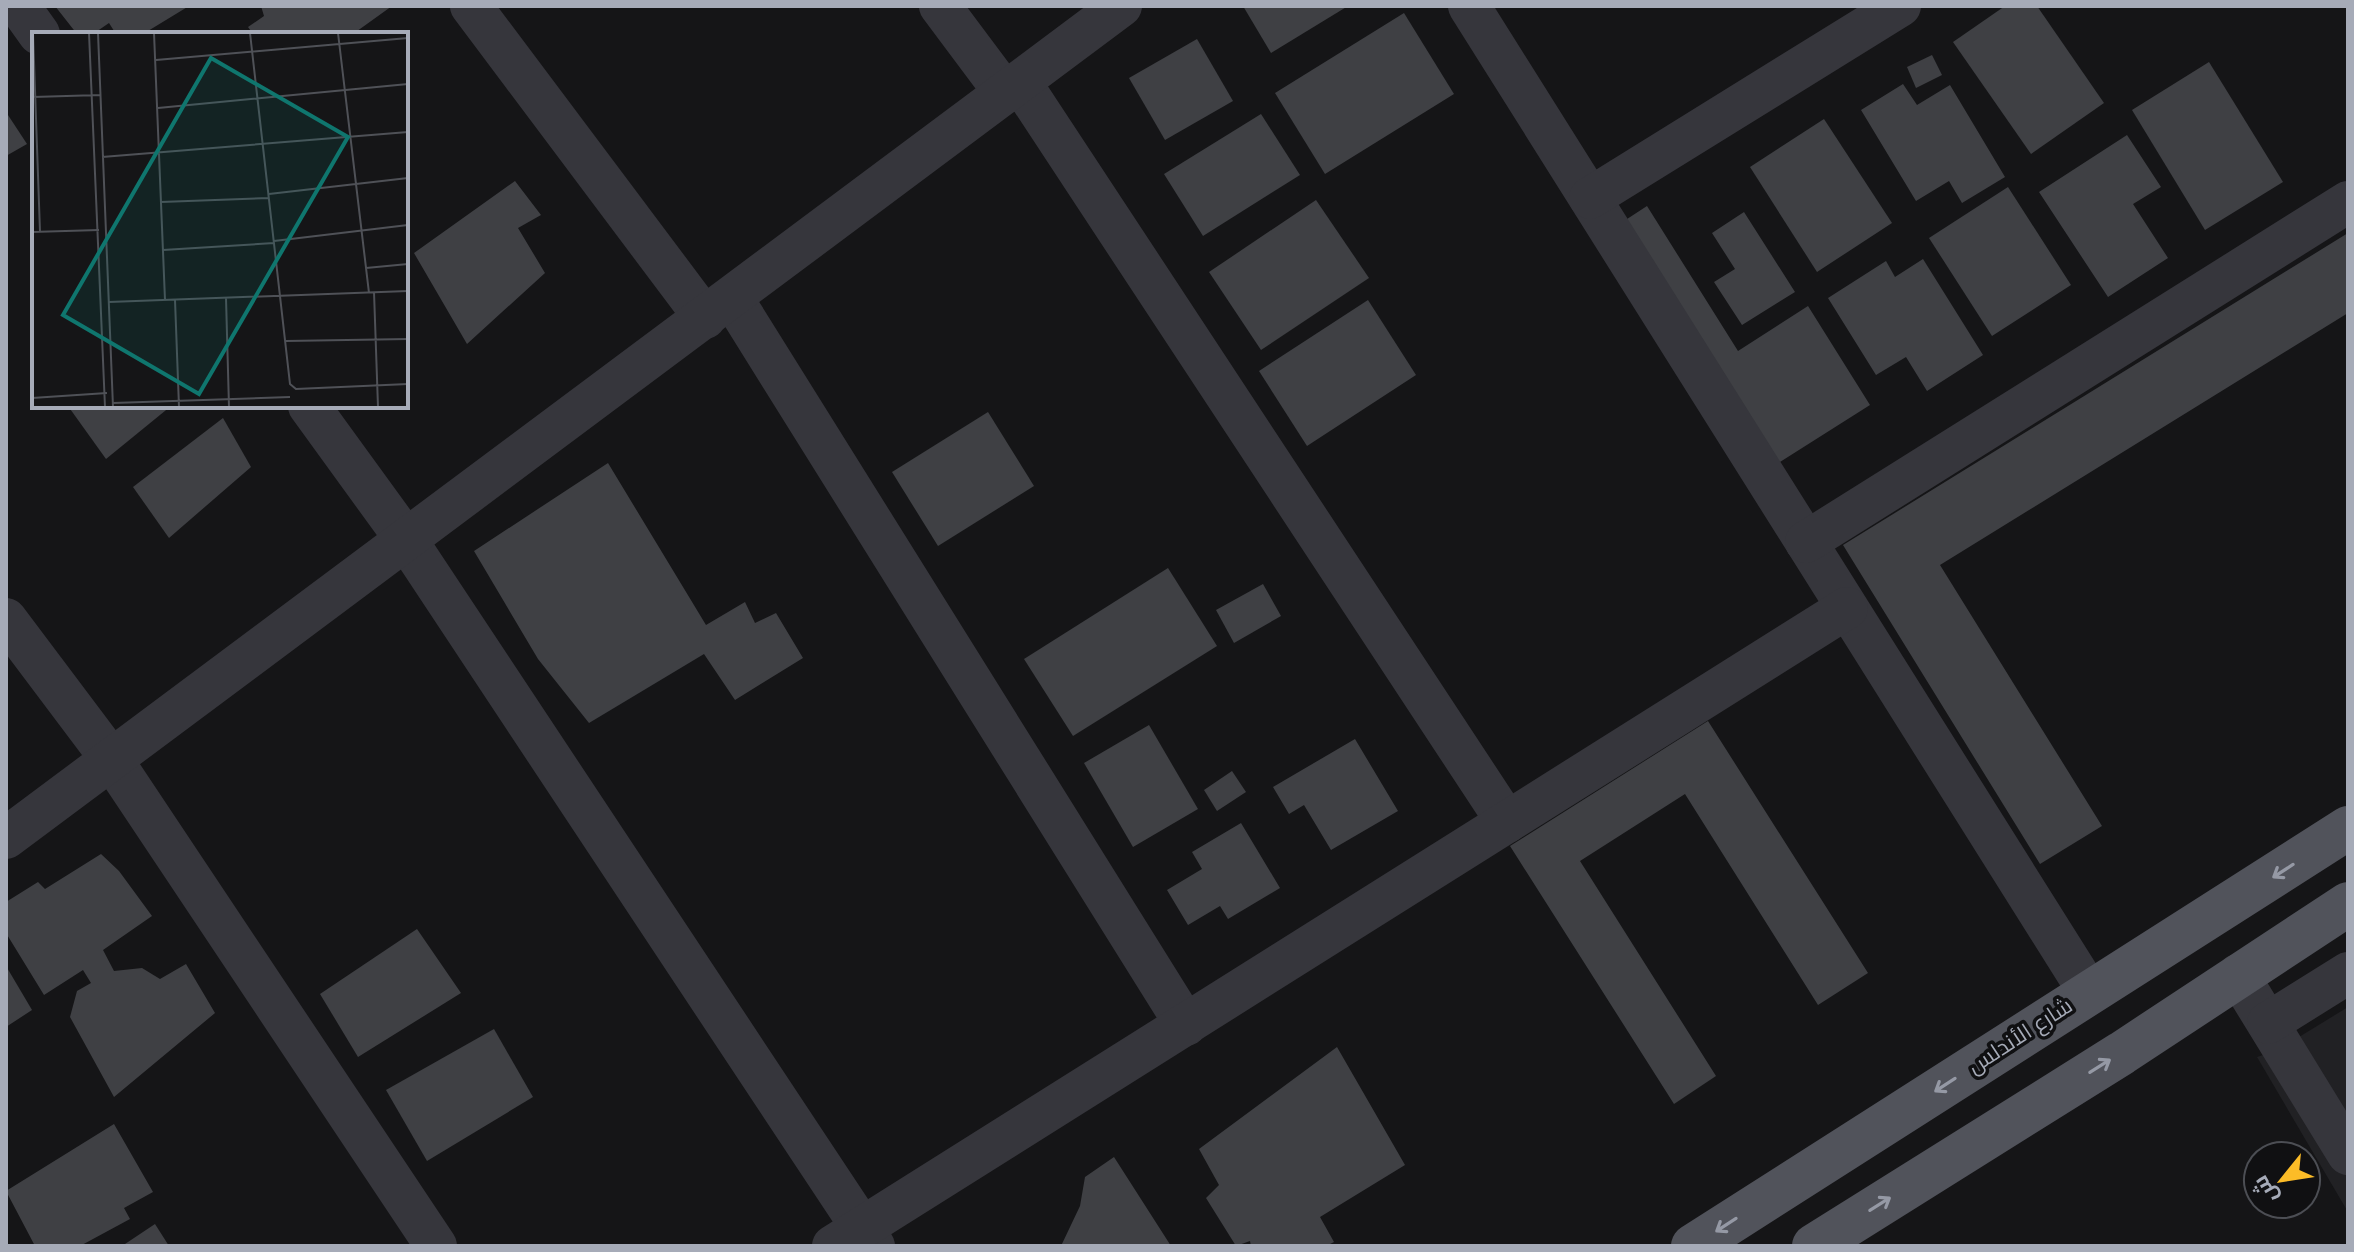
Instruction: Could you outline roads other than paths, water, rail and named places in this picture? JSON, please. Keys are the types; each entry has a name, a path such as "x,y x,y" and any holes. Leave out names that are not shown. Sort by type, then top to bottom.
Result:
{"main road":[{"name":"شارع الأندلس","path":"1693,1246 2348,828"},
{"path":"1814,1246 2122,1053 2348,904"}],"street":[{"path":"19,6 38,32"},
{"path":"471,6 718,308 1186,1025"},
{"path":"940,6 1013,87 1507,822"},
{"path":"6,838 1121,6"},
{"path":"1469,6 2089,992"},
{"path":"1590,198 1900,6"},
{"path":"1806,542 2348,202"},
{"path":"310,408 407,541 857,1240 1186,1025 1847,608"},
{"path":"6,619 112,760 436,1246"},
{"path":"2268,1023 2348,973"},
{"path":"2238,975 2348,1154"}]}
